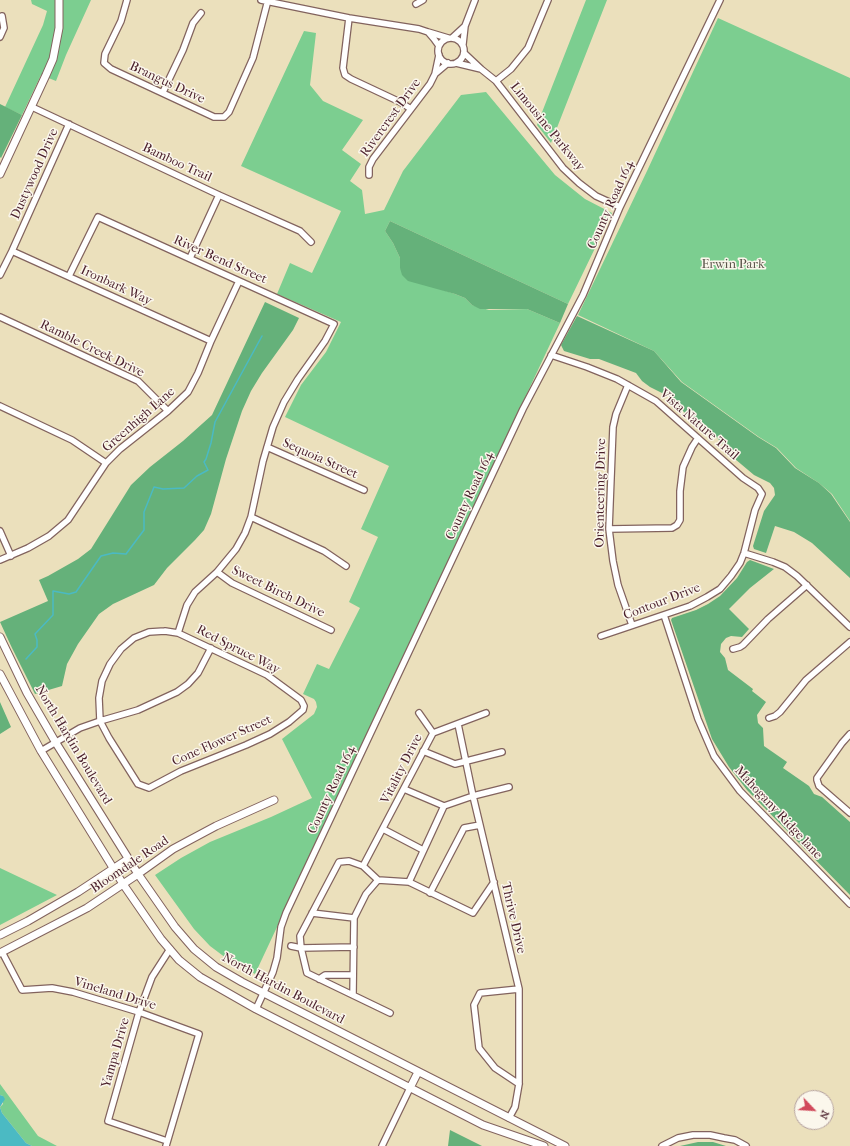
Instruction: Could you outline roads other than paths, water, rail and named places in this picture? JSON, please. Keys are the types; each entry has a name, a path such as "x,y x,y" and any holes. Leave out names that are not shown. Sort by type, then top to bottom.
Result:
{"street":[{"path":"0,174 46,75 56,46 59,21 58,0"},
{"name":"Brangus Drive","path":"127,0 121,20 105,54 104,63 111,69 214,117 224,117 228,112 253,58 268,1"},
{"path":"261,0 349,18 419,29 460,41 463,44"},
{"path":"416,4 422,0"},
{"path":"428,32 439,46 439,55 444,62 456,63 460,60 464,53 463,44 465,26 475,0"},
{"path":"496,82 511,69 528,48 548,0"},
{"name":"County Road 164","path":"256,1009 274,972 281,927 286,913 523,409 583,295 620,207 720,0"},
{"path":"163,92 183,50 193,23 201,13"},
{"path":"0,36 4,28 2,16"},
{"path":"349,18 343,68 345,75 411,109"},
{"path":"439,46 441,42 450,38 465,26"},
{"name":"Limousine Parkway","path":"464,53 496,82 563,168 596,196 620,207"},
{"name":"Rivercrest Drive","path":"369,175 369,167 373,159 430,84 435,74 439,55"},
{"name":"Rivercrest Drive","path":"435,74 448,63"},
{"name":"Limousine Parkway","path":"456,63 481,69"},
{"name":"Bamboo Trail","path":"32,107 219,195 300,231 311,242"},
{"name":"Dustywood Drive","path":"0,275 69,124"},
{"path":"190,258 219,195"},
{"name":"River Bend Street","path":"69,276 98,217 334,324 325,341 298,379 284,402 273,427 267,447"},
{"name":"Ironbark Way","path":"12,251 211,341"},
{"name":"Greenhigh Lane","path":"0,560 28,548 49,536 68,520 106,463 120,449 188,392 239,281"},
{"name":"Ramble Creek Drive","path":"0,316 138,381 168,410"},
{"name":"Vista Nature Trail","path":"551,355 603,373 656,401 743,478 758,488 762,494"},
{"name":"Orienteering Drive","path":"628,385 616,414 614,427 610,529 612,561 618,585 632,625"},
{"path":"0,406 72,440 106,463"},
{"path":"610,529 672,528 677,525 680,520 680,491 683,467 698,438"},
{"path":"178,633 187,605 195,592 217,572 236,549 245,533 251,517 267,447"},
{"name":"Sequoia Street","path":"267,447 364,490"},
{"name":"Contour Drive","path":"601,636 690,606 720,589 740,563 755,510 762,494"},
{"path":"251,517 324,551 346,566"},
{"path":"0,531 11,556"},
{"path":"744,553 785,567 797,576 850,627"},
{"name":"Sweet Birch Drive","path":"217,572 232,583 331,630"},
{"path":"733,649 740,648 768,619 807,586"},
{"name":"Mahogany Ridge lane","path":"664,615 698,719 718,761 745,797 850,904"},
{"name":"Red Spruce Way","path":"100,720 99,698 102,681 110,664 121,649 134,638 149,632 165,631 178,633 211,648 267,675 301,700 304,706"},
{"name":"North Hardin Boulevard","path":"0,637 27,693 56,743 128,859 175,927 194,949 216,967 264,994 565,1146"},
{"path":"769,718 780,712 806,680 850,642"},
{"path":"41,751 80,728 100,720 138,710 177,692 188,684 198,673 211,648"},
{"path":"0,674 41,751 123,884 161,940 179,960 200,977 256,1009 410,1088 483,1125 544,1146"},
{"name":"Cone Flower Street","path":"100,720 108,738 138,784 149,788 181,771 246,746 270,734 296,716 303,710 304,706"},
{"path":"419,713 433,733"},
{"name":"Vitality Drive","path":"363,866 433,733 486,713"},
{"name":"Thrive Drive","path":"458,724 473,796 518,989 519,1084 515,1107 509,1118"},
{"path":"850,734 818,778 817,782 819,786 850,813"},
{"path":"424,751 455,764 502,752"},
{"path":"404,789 444,806 473,796 509,787"},
{"name":"Bloomdale Road","path":"1,952 87,908 173,849 216,826 274,800"},
{"path":"409,882 444,806"},
{"path":"430,893 464,828 480,825"},
{"path":"383,829 423,850"},
{"name":"Bloomdale Road","path":"0,935 28,921 78,892 128,859"},
{"path":"390,1013 307,973 301,948 300,936 339,862 349,860 363,866 378,880 409,882 473,913 494,882"},
{"path":"353,995 354,918 366,894 378,880"},
{"path":"312,913 354,918"},
{"path":"291,946 301,948 354,947"},
{"name":"Yampa Drive","path":"167,1144 108,1121 139,1012 152,977 170,949"},
{"name":"Vineland Drive","path":"1,952 22,990 52,988 73,992 139,1012 199,1034 167,1144"},
{"path":"319,979 325,975 353,975"},
{"path":"518,989 480,993 474,1005 479,1048 495,1068 519,1084"},
{"path":"382,1146 418,1072"},
{"path":"662,1146 678,1138 693,1135 710,1135 735,1140 746,1146"}],"water":[{"path":"0,1095 5,1099 0,1107"},
{"path":"0,1107 2,1113 26,1143 32,1146 0,1146"}],"waterway":[{"path":"26,659 37,647 35,634 53,615 53,591 69,594 76,592 101,556 113,553 126,554 144,530 144,512 154,487 163,489 184,488 197,476 208,470 204,462 211,443 215,422 262,336"}],"park label":[{"name":"Erwin Park","path":"733,265"}]}
